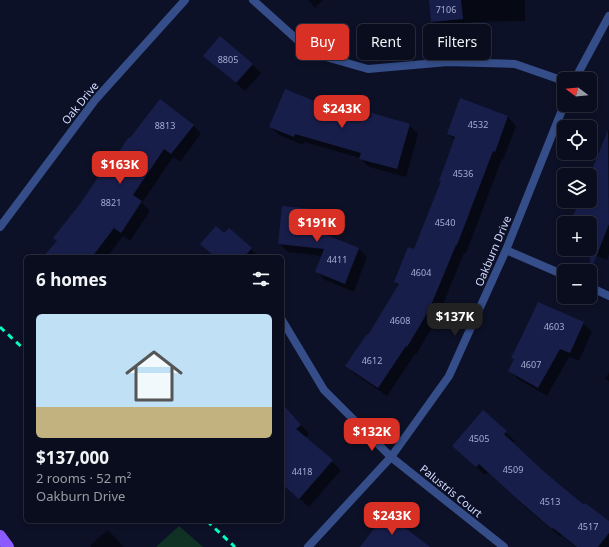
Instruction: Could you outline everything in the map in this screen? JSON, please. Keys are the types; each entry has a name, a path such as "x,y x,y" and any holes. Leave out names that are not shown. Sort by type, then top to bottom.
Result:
{"main road":[{"path":"0,536 8,547"}],"street":[{"name":"Oak Drive","path":"0,227 95,100 185,0"},
{"path":"253,0 312,53 368,69 448,62 515,64 557,79"},
{"path":"579,72 609,16"},
{"name":"Oakburn Drive","path":"308,547 391,457 448,376 506,250 561,112"},
{"path":"506,250 557,272"},
{"path":"597,290 609,296"},
{"name":"Palustris Court","path":"284,323 324,390 391,457 504,547"}],"green space":[{"path":"179,526 203,547 156,547"}],"building":[{"path":"429,0 461,0 463,19 431,22"},
{"path":"220,36 253,64 236,83 203,56"},
{"path":"285,89 324,105 371,118 372,113 410,124 397,169 359,159 361,153 295,134 294,137 269,127"},
{"path":"460,98 508,116 495,152 493,151 457,245 429,310 407,347 406,346 378,388 345,366 367,334 368,335 399,284 394,282 408,247 414,249 441,181 439,181 455,137 447,134"},
{"path":"160,99 194,125 171,154 164,149 133,195 142,201 121,233 114,228 94,255 45,255 57,241 53,238 80,204 101,173 103,175 129,137 130,138"},
{"path":"608,130 609,224 597,255 597,216 573,216 576,208 597,208 597,168 593,168"},
{"path":"282,206 314,209 312,229 359,248 345,284 315,272 324,249 278,244"},
{"path":"216,226 224,233 229,228 252,248 246,255 213,255 200,244"},
{"path":"590,256 596,256 593,264 590,264"},
{"path":"538,302 584,322 570,353 560,349 538,388 508,371 514,359 511,358"},
{"path":"284,405 301,425 296,429 333,460 299,499 284,486"},
{"path":"483,410 507,431 504,434 542,470 584,505 585,503 609,521 609,533 598,547 577,547 553,528 552,529 479,464 476,467 452,446"},
{"path":"386,513 430,547 360,547"}],"railway":[{"path":"0,327 24,349"},
{"path":"209,523 235,547"}]}
